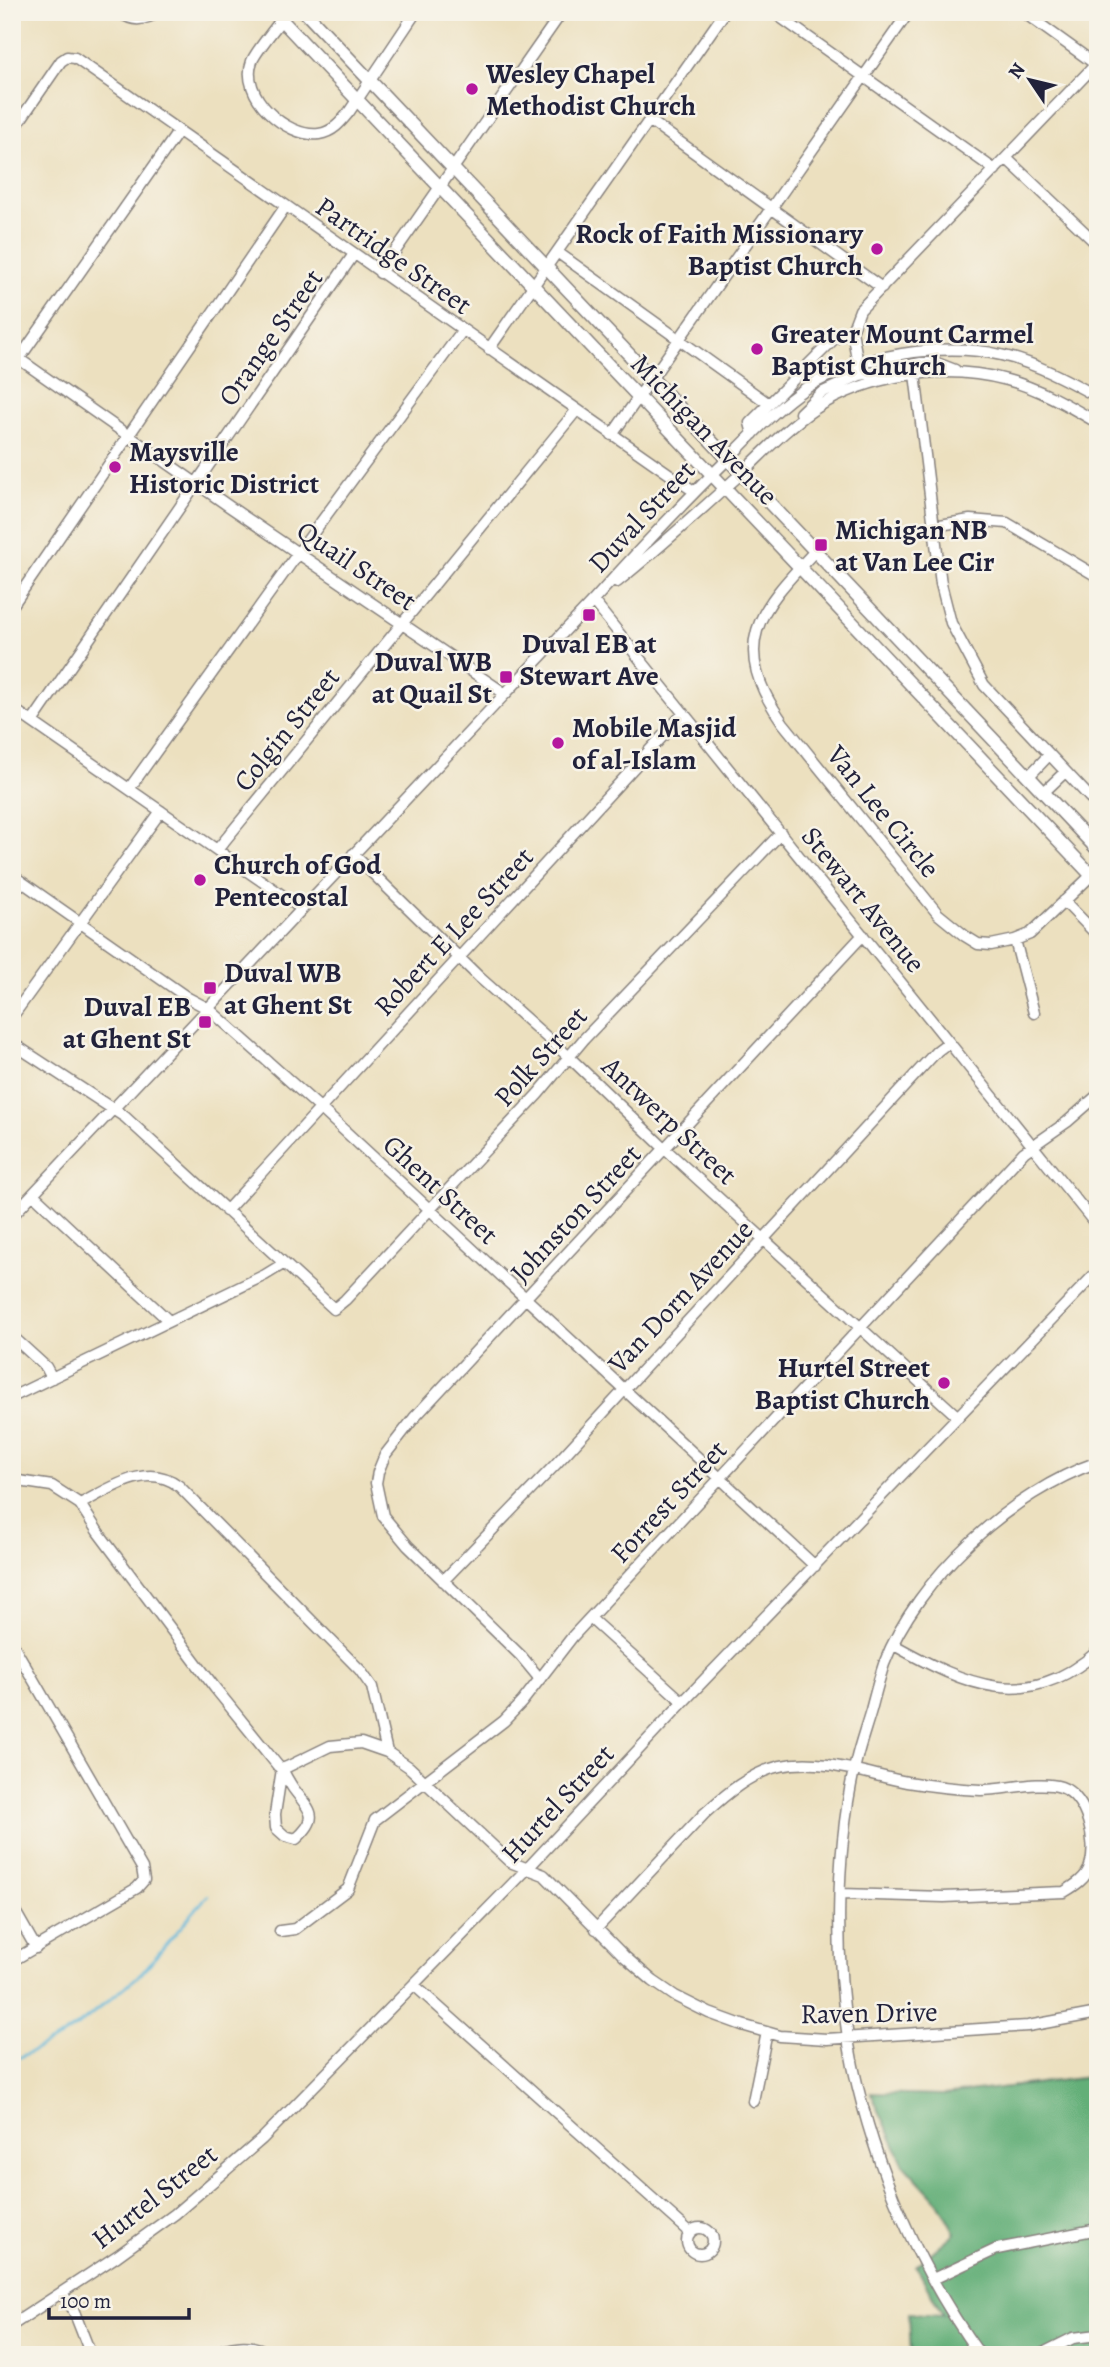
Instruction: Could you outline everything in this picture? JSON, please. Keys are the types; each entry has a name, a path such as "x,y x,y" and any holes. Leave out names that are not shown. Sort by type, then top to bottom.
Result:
{"main road":[{"name":"Michigan Avenue","path":"305,12 1098,850"},
{"name":"Michigan Avenue","path":"281,15 357,99 1096,875"},
{"path":"598,352 615,340"}],"street":[{"path":"119,12 132,20 144,20 160,12"},
{"path":"281,15 253,60 250,76 265,110 287,127 306,134 321,134 336,127 416,12"},
{"path":"380,273 562,12"},
{"path":"489,349 725,12"},
{"path":"773,12 995,170"},
{"path":"612,435 909,12"},
{"path":"858,370 852,331 860,310 1097,64 1023,12"},
{"name":"Partridge Street","path":"12,132 61,61 67,57 75,58 695,492"},
{"path":"649,120 882,288"},
{"path":"12,369 16,356 178,132"},
{"path":"1006,158 1098,245"},
{"path":"12,606 285,206"},
{"path":"557,252 769,404"},
{"name":"Orange Street","path":"32,722 354,254"},
{"path":"129,789 462,331"},
{"path":"753,433 750,423 834,339 852,331"},
{"name":"Duval Street","path":"13,1213 209,1009 695,492 777,410 807,388 906,354 941,351 1000,355 1065,379 1098,397"},
{"name":"Quail Street","path":"16,356 504,693"},
{"path":"791,426 799,414 821,393 858,370 937,363 960,372"},
{"name":"Duval Street","path":"593,601 650,555 791,426 834,398 866,385 897,376 960,372 1006,379 1033,389 1098,423"},
{"path":"915,374 941,584 951,623 984,685 1098,806"},
{"name":"Colgin Street","path":"217,850 576,411"},
{"path":"934,526 970,520 1007,523 1095,575"},
{"name":"Van Lee Circle","path":"816,550 763,612 755,638 754,665 772,708 938,914 978,944 991,946 1030,934 1096,875"},
{"name":"Stewart Avenue","path":"593,601 1098,1227"},
{"path":"12,708 302,909"},
{"name":"Robert E Lee Street","path":"226,1211 684,713"},
{"path":"1028,776 1049,755"},
{"path":"1044,793 1065,772"},
{"path":"12,1017 161,811"},
{"name":"Polk Street","path":"283,1264 333,1308 345,1300 781,833"},
{"name":"Antwerp Street","path":"353,854 665,1149 958,1417"},
{"name":"Ghent Street","path":"12,875 188,998 209,1009 320,1108 815,1566"},
{"path":"1064,901 1098,936"},
{"name":"Johnston Street","path":"540,1679 408,1546 383,1516 376,1483 385,1455 394,1441 462,1367 863,935"},
{"path":"1015,940 1034,1013"},
{"path":"12,1042 112,1110 125,1116 283,1264 12,1397"},
{"name":"Van Dorn Avenue","path":"443,1581 555,1465 937,1051 949,1042"},
{"name":"Forrest Street","path":"280,1931 295,1929 348,1889 376,1820 504,1721 573,1636 1024,1152 1096,1101"},
{"path":"33,1194 169,1321"},
{"name":"Hurtel Street","path":"12,2325 174,2214 262,2139 527,1869 683,1702 1098,1271"},
{"path":"12,1336 46,1367 52,1378"},
{"path":"980,2355 933,2279 898,2208 875,2147 853,2065 849,2038 840,1955 842,1861 854,1771 885,1664 923,1594 943,1569 1020,1503 1058,1479 1098,1462"},
{"path":"80,1504 136,1477 154,1475 170,1479 360,1670 372,1687 387,1752 360,1744 330,1745 282,1769"},
{"path":"12,1480 52,1486 80,1504 215,1688 282,1769 293,1788 308,1804 309,1824 296,1839 285,1836 276,1828 275,1814 282,1769"},
{"path":"590,1618 683,1702"},
{"path":"12,1643 142,1868 144,1880 136,1888 12,1961"},
{"path":"894,1645 935,1668 966,1681 993,1687 1018,1688 1058,1678 1083,1665 1098,1651"},
{"name":"Raven Drive","path":"387,1752 409,1767 510,1862 544,1875 596,1929 653,1981 675,1996 709,2013 780,2036 827,2039 1028,2026 1098,2014"},
{"path":"596,1929 704,1814 740,1784 759,1774 794,1763 827,1765 909,1782 970,1789 1051,1786 1063,1788 1082,1803 1088,1817 1092,1849 1090,1867 1079,1882 1064,1892 944,1897 841,1894"},
{"path":"12,1906 36,1948"},
{"path":"414,1985 690,2232"},
{"path":"753,2101 767,2032"},
{"path":"933,2279 997,2249 1098,2229"},
{"path":"62,2293 73,2309 91,2355"},
{"path":"1039,2355 1073,2338 1098,2335"},
{"path":"210,2355 239,2346 253,2347 269,2355"}],"green space":[{"path":"1098,2076 1098,2355 911,2355 909,2313 943,2315 916,2266 955,2233 938,2202 904,2165 871,2093 943,2095"}],"waterway":[{"path":"12,2061 77,2026 141,1974 208,1895"}],"place":[{"name":"Wesley Chapel Methodist Church","path":"472,89"},
{"name":"Rock of Faith Missionary Baptist Church","path":"877,249"},
{"name":"Greater Mount Carmel Baptist Church","path":"757,349"},
{"name":"Maysville Historic District","path":"115,467"},
{"name":"Michigan NB at Van Lee Cir","path":"821,545"},
{"name":"Duval EB at Stewart Ave","path":"589,615"},
{"name":"Duval WB at Quail St","path":"506,677"},
{"name":"Mobile Masjid of al-Islam","path":"558,743"},
{"name":"Church of God Pentecostal","path":"200,880"},
{"name":"Duval WB at Ghent St","path":"210,988"},
{"name":"Duval EB at Ghent St","path":"205,1022"},
{"name":"Hurtel Street Baptist Church","path":"944,1383"}]}
